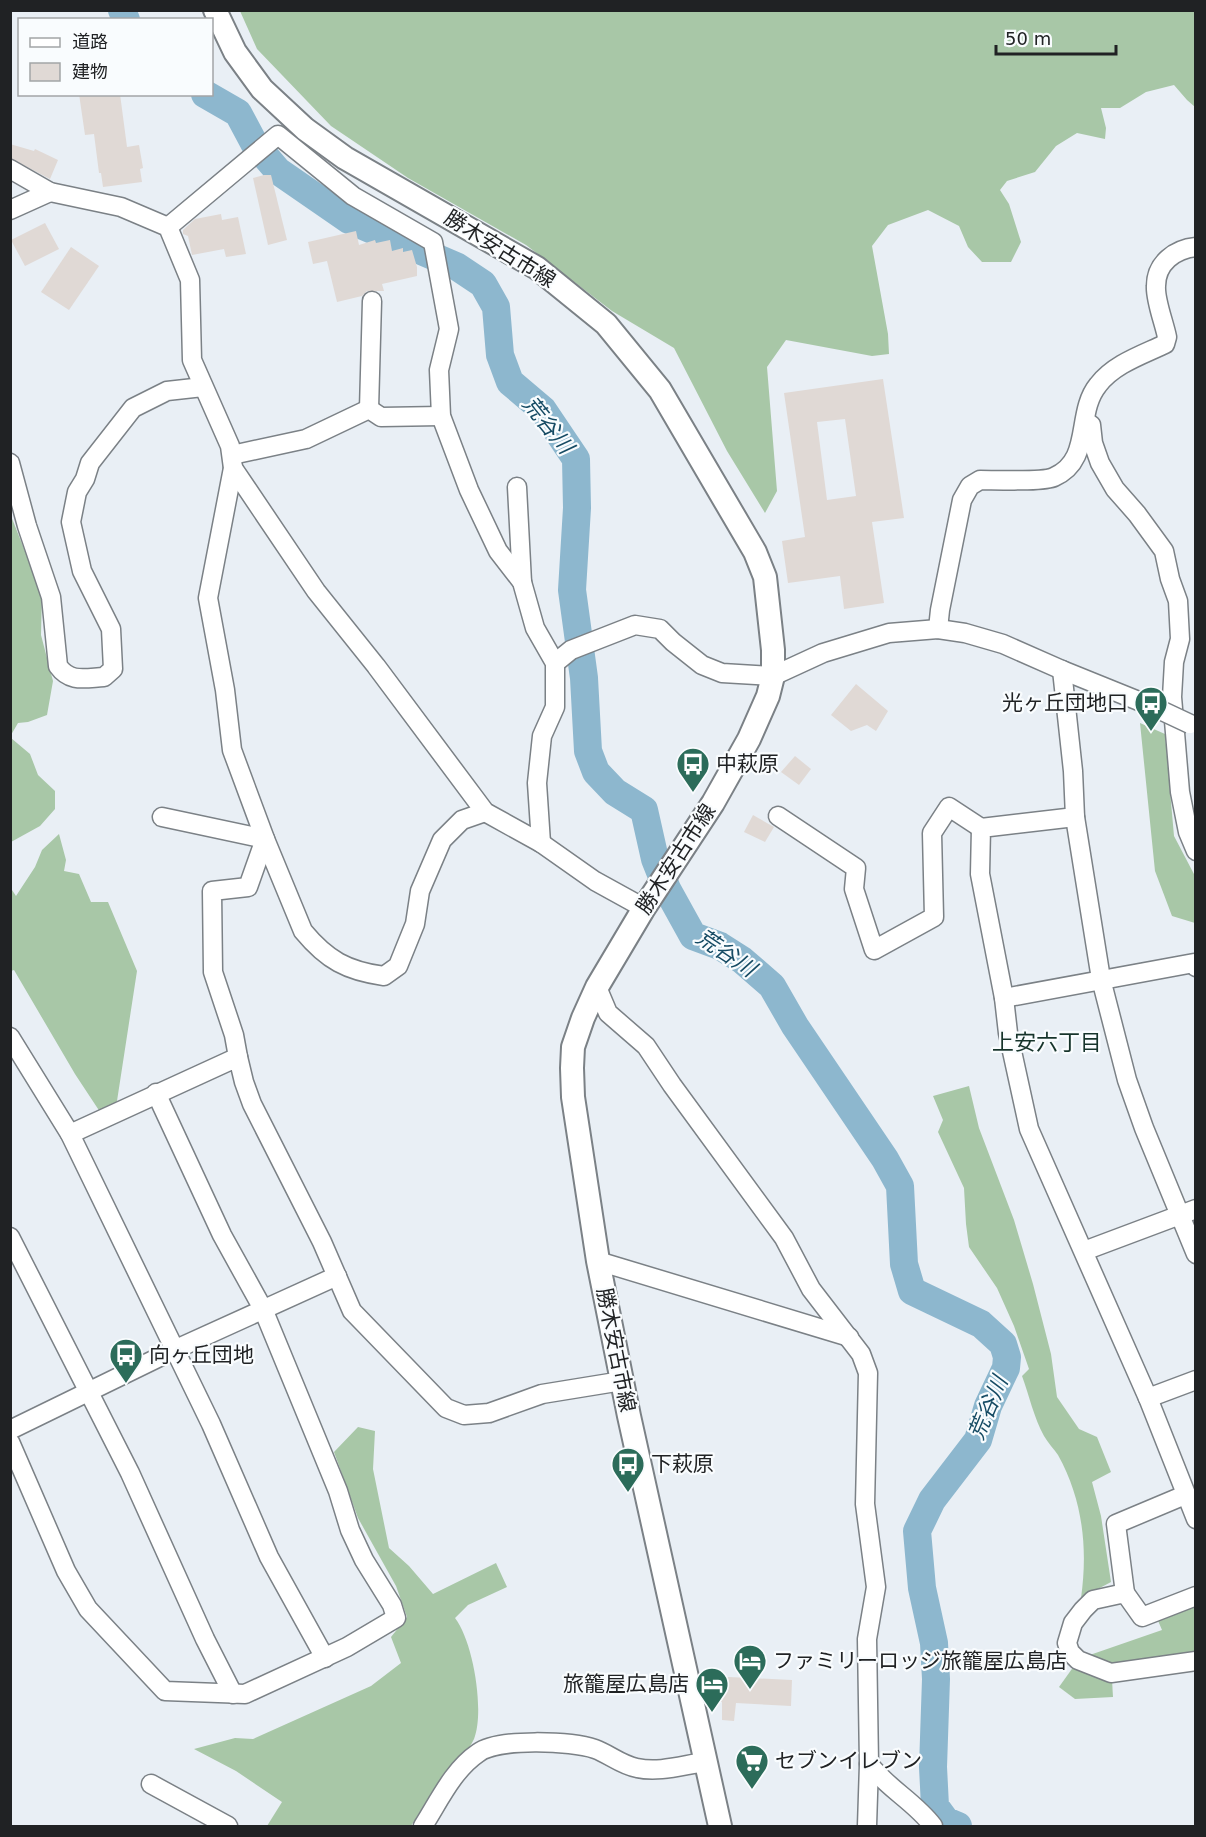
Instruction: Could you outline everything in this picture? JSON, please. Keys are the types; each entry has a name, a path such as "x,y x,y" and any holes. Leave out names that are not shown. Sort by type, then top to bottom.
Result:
{"main road":[{"name":"勝木安古市線","path":"215,10 235,52 262,89 305,129 345,158 537,268 606,324 660,390 755,552 765,578 770,605 773,650 773,676 768,696 749,739 713,803 647,903 597,987 583,1017 573,1047 572,1068 573,1097 598,1261 622,1382 720,1827"}],"street":[{"path":"168,227 278,135 353,196 433,242 449,328 439,370 441,416 469,490 498,551 522,582"},
{"path":"10,169 50,192 121,207 168,227 190,280 192,360 230,446 232,462 208,598 225,690 232,750 303,931 312,942 345,967 384,976 398,966 415,924 420,891 442,840 462,820 485,812"},
{"path":"10,210 50,192"},
{"path":"938,629 962,500 970,486 980,480 1051,479 1068,470 1077,457 1091,397 1098,384 1124,363 1165,344 1167,337 1156,287 1159,270 1171,255 1182,248 1196,247"},
{"path":"369,409 372,301"},
{"path":"10,463 27,526 51,597 58,666 64,675 77,678 104,677 113,669 111,629 82,571 71,522 77,492 90,464 133,408 166,391 202,387"},
{"path":"369,409 381,417 441,416"},
{"path":"232,462 306,439 369,409"},
{"path":"1085,421 1091,425 1100,463 1115,489 1164,551 1178,601 1180,639 1174,662 1172,697 1180,792 1188,832 1196,851"},
{"path":"232,462 316,591 376,666 485,812 541,843 595,881 647,903"},
{"path":"517,487 522,582 535,628 555,663 555,707 543,736 537,783 541,843"},
{"path":"555,663 571,650 635,625 660,629 702,665 722,673 773,676 823,653 889,633 938,629 965,633 1003,644 1193,725"},
{"path":"1062,670 1073,771 1075,817 1101,979 1127,1080 1188,1213 1196,1254"},
{"path":"778,816 856,868 854,889 874,950 934,917 932,833 949,807 981,828 1075,817"},
{"path":"162,817 265,839"},
{"path":"981,828 980,874 1004,998 1008,1033 1029,1129 1148,1398 1196,1519"},
{"path":"265,839 248,887 212,891 213,972 234,1035 244,1082 252,1104 322,1242 352,1311 446,1408 464,1415 489,1413 542,1394 622,1382"},
{"path":"1004,998 1194,963 1196,967"},
{"path":"597,987 608,1013 646,1046 784,1238 811,1289 861,1354 868,1373 865,1504 876,1587 867,1639 869,1764 867,1827"},
{"path":"10,1037 70,1134 211,1424 269,1557 325,1658"},
{"path":"70,1134 238,1057"},
{"path":"10,1442 66,1571 87,1609 165,1691 245,1694 347,1647 396,1618 392,1605 364,1560 350,1530 338,1491 263,1309 222,1235 156,1093"},
{"path":"1084,1251 1188,1213"},
{"path":"10,1237 17,1264 130,1473 205,1640 232,1694"},
{"path":"598,1261 849,1337"},
{"path":"10,1430 174,1350 337,1276"},
{"path":"1148,1398 1196,1380"},
{"path":"1185,1495 1116,1524 1125,1593 1142,1617 1196,1596"},
{"path":"1125,1593 1093,1600 1073,1623 1067,1643 1070,1652 1078,1660 1111,1673 1196,1661"},
{"path":"423,1827 452,1780 476,1754 487,1747 512,1743 576,1745 596,1749 637,1768 663,1769 705,1761"},
{"path":"869,1764 879,1777 926,1817 933,1827"},
{"path":"151,1784 228,1827"}],"green space":[{"path":"240,11 1195,11 1195,107 1174,85 1146,92 1120,108 1101,108 1106,128 1105,139 1077,133 1056,146 1035,172 1007,181 1000,190 1009,204 1021,242 1011,262 982,262 968,247 959,226 928,210 888,225 872,246 888,334 889,354 872,356 786,340 767,367 777,491 765,513 727,451 674,348 612,311 526,245 408,178 331,126 257,49"},
{"path":"11,516 42,594 41,635 53,681 47,715 18,723 11,735"},
{"path":"1140,723 1165,734 1174,836 1195,876 1195,923 1172,916 1155,871"},
{"path":"11,738 30,754 38,775 55,791 55,809 40,826 11,842"},
{"path":"59,834 66,860 64,871 79,874 91,902 108,902 137,971 117,1101 104,1118 75,1074 14,970 11,971 10,887 16,896 35,867 42,850"},
{"path":"969,1086 979,1128 1014,1220 1033,1284 1051,1354 1057,1397 1079,1429 1097,1437 1111,1472 1092,1482 1101,1516 1111,1582 1081,1598 1083,1543 1073,1489 1058,1455 1044,1436 1034,1414 1022,1376 1029,1369 1014,1326 997,1288 969,1247 964,1188 938,1132 943,1120 933,1096"},
{"path":"358,1427 375,1431 373,1469 389,1548 409,1566 433,1594 496,1563 507,1587 468,1605 455,1618 472,1659 478,1694 477,1727 472,1743 446,1771 411,1826 267,1826 282,1802 236,1771 194,1749 235,1738 253,1739 371,1686 401,1663 391,1637 407,1617 396,1586 358,1518 334,1452"},
{"path":"1195,1601 1195,1653 1111,1666 1084,1657 1162,1630 1156,1616"},
{"path":"1074,1666 1112,1680 1113,1697 1075,1699 1059,1687"}],"building":[{"path":"79,96 120,96 127,147 139,145 143,168 140,169 142,182 103,187 94,134 85,135"},
{"path":"10,144 34,151 35,149 58,160 50,179 10,158"},
{"path":"271,175 287,240 268,245 253,178"},
{"path":"221,214 222,220 238,217 246,254 226,257 224,249 192,255 188,236 183,234 183,230 195,219"},
{"path":"45,223 59,249 25,266 11,240"},
{"path":"356,231 359,245 375,240 376,243 390,240 392,251 403,248 403,252 412,250 417,276 382,284 384,291 367,291 362,296 337,302 327,261 313,264 308,242"},
{"path":"71,247 99,266 69,310 41,292"},
{"path":"883,379 904,518 872,522 884,603 844,609 840,576 788,583 782,541 805,537 784,393","holes":["845,419 856,496 827,500 817,422"]},
{"path":"856,684 888,711 876,731 867,725 851,731 831,715"},
{"path":"795,756 811,769 799,785 781,772"},
{"path":"753,815 774,827 765,842 744,832"},
{"name":"ファミリーロッジ旅籠屋広島店","path":"709,1676 792,1680 791,1706 736,1703 734,1721 722,1720 722,1702 708,1700"}],"waterway":[{"name":"荒谷川","path":"122,10 125,18"},
{"name":"荒谷川","path":"208,96 238,113 254,143 278,171 349,220 456,266 483,284 496,307 500,355 510,382 543,410 576,459 577,508 572,590 584,678 588,751 596,772 615,792 644,810 655,859 667,889 693,936 720,946 742,960 772,986 795,1026 885,1159 900,1186 904,1264 912,1291 981,1324 1003,1344 1007,1357 1006,1368 988,1406 978,1440 932,1500 917,1531 922,1588 934,1643 935,1806 946,1821 958,1826"}],"place":[{"name":"光ヶ丘団地口","path":"1151,732"},
{"name":"中萩原","path":"693,793"},
{"name":"向ヶ丘団地","path":"126,1384"},
{"name":"下萩原","path":"628,1493"},
{"name":"ファミリーロッジ旅籠屋広島店","path":"750,1690"},
{"name":"旅籠屋広島店","path":"712,1713"},
{"name":"セブンイレブン","path":"752,1790"}],"district":[{"name":"上安六丁目","path":"1047,1042"}]}
